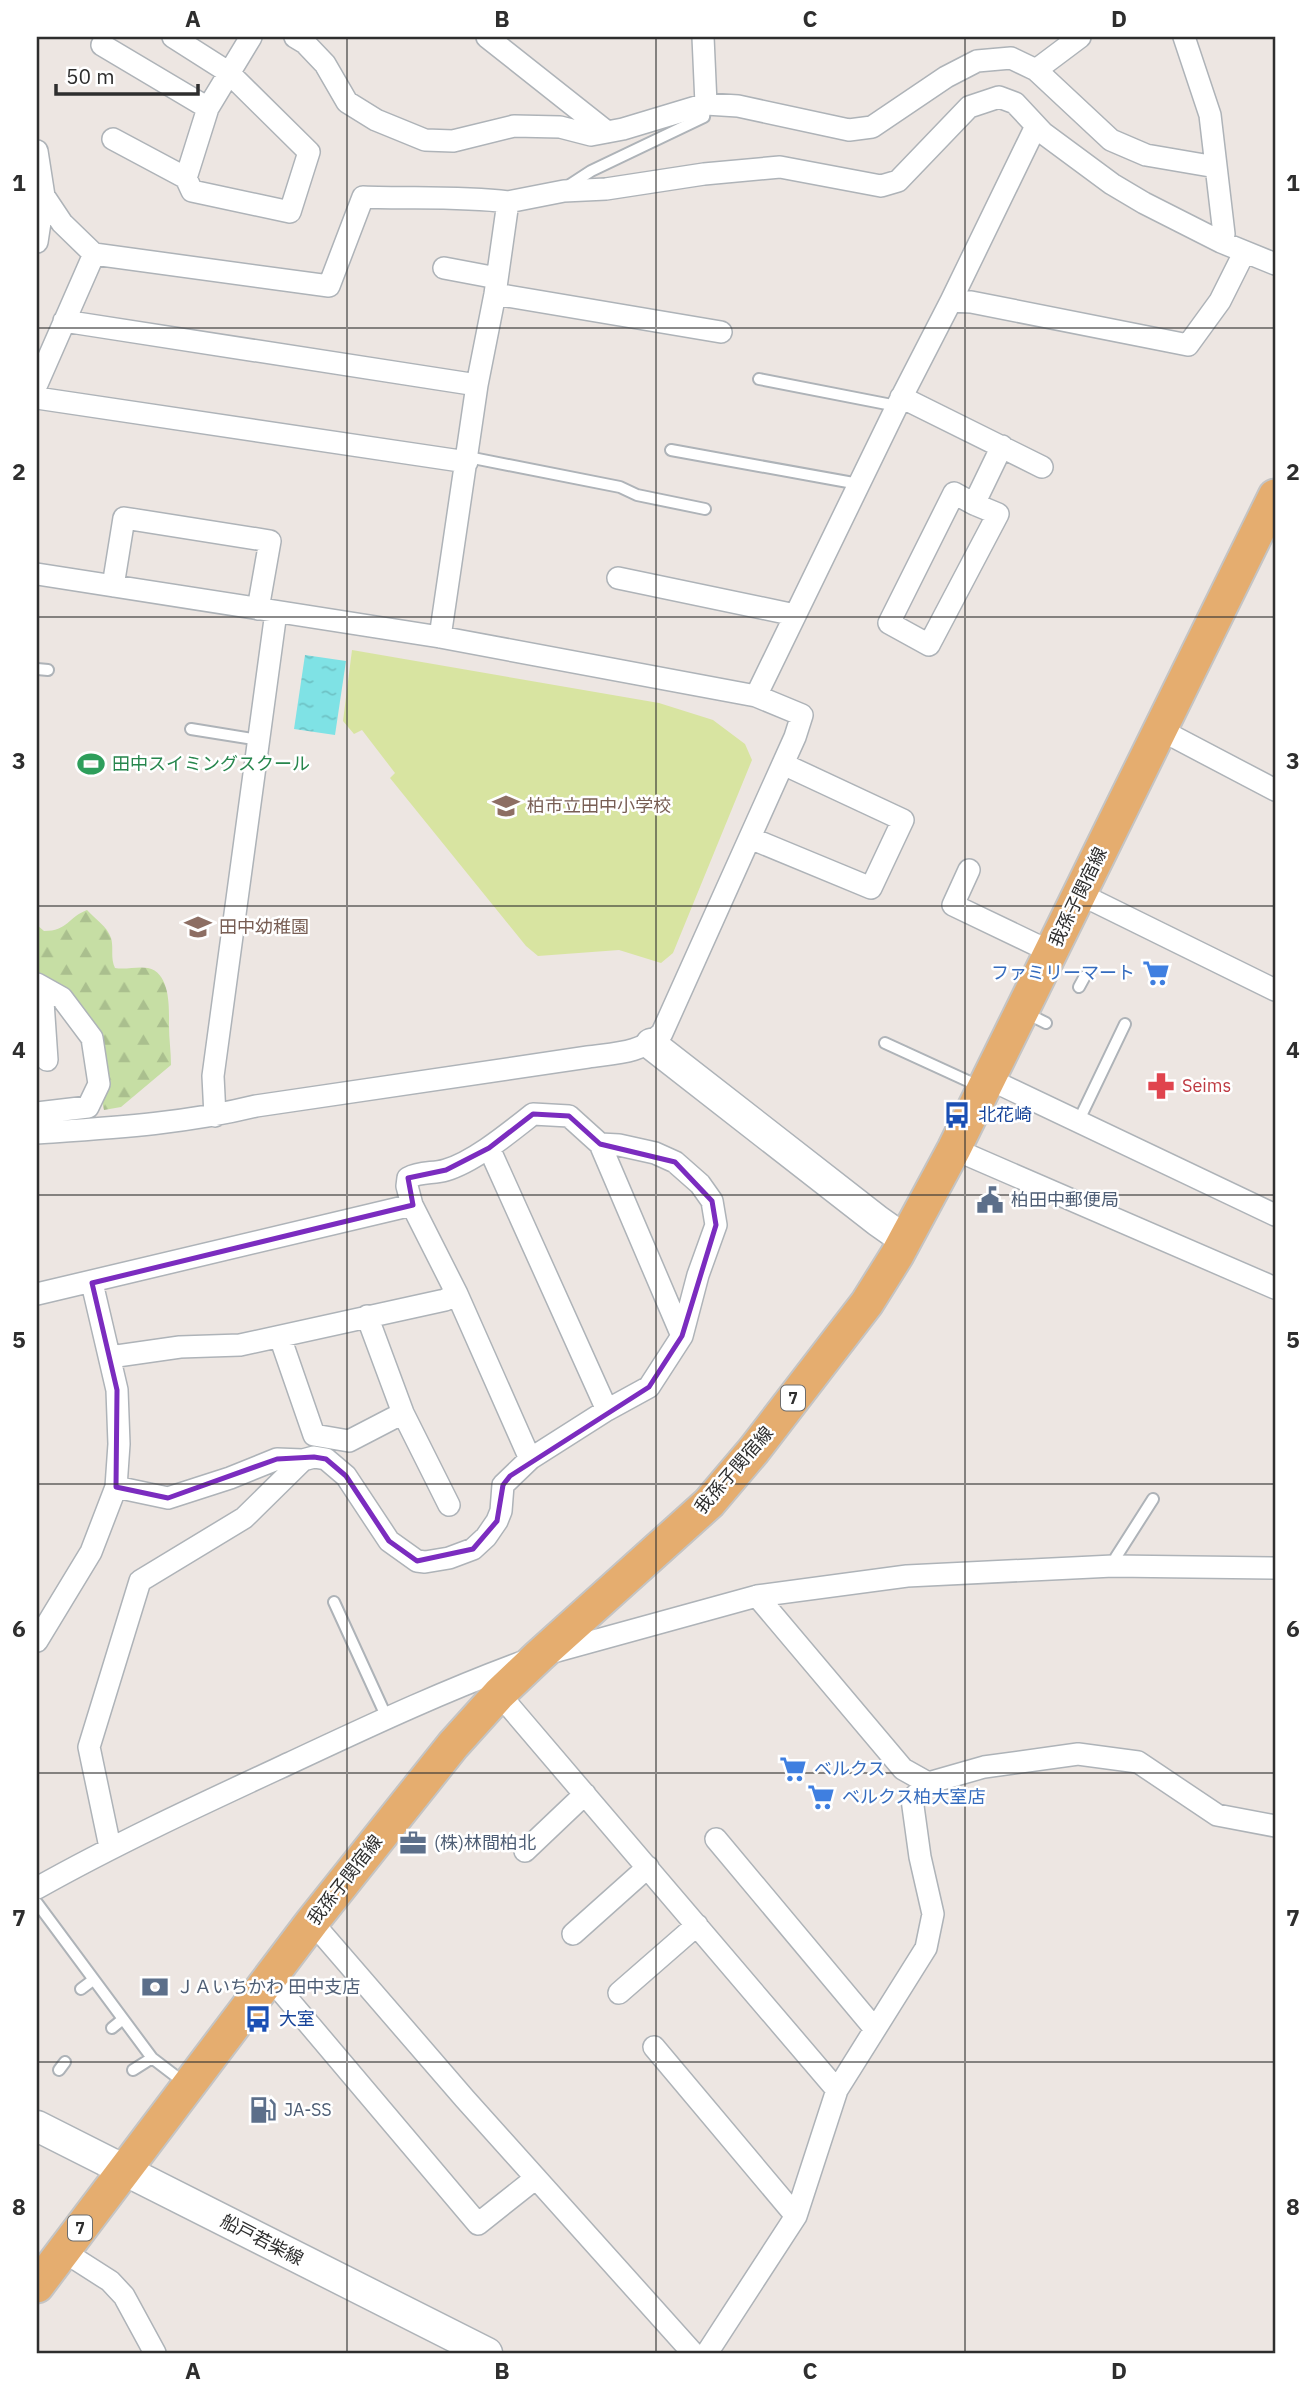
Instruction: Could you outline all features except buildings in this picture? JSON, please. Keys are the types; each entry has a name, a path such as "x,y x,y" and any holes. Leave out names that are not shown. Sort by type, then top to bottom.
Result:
{"main road":[{"name":"我孫子関宿線","path":"37,2286 414,1791 499,1694 709,1503 754,1450 867,1303 905,1240 986,1084 1034,1017 1080,894 1275,496"}],"street":[{"path":"113,139 186,178 192,191 290,212 309,152 229,72 173,37"},
{"path":"186,178 208,108 251,37"},
{"path":"295,37 305,43 325,64 347,102 376,120 425,140 453,141 513,126 560,127 591,135 623,129 706,104 738,106 849,130 872,127 946,77 977,61 1011,58 1035,70 1111,140 1146,155 1216,167"},
{"path":"487,37 607,132"},
{"path":"702,37 706,104"},
{"path":"1035,70 1080,37"},
{"path":"1184,37 1210,115 1224,234 1221,242"},
{"path":"102,45 208,108"},
{"path":"44,196 62,223 94,254 329,286 363,197 437,200 474,198 509,202 559,192 606,189 704,174 780,167 881,186 898,181 969,107 999,97 1015,103 1043,133 1112,184 1221,242 1275,264"},
{"path":"756,696 1036,126"},
{"path":"37,151 44,196 37,242"},
{"path":"440,637 477,385 509,202"},
{"path":"951,301 971,302 1188,345 1220,301 1244,253"},
{"path":"37,384 94,254"},
{"path":"444,268 496,286 721,332"},
{"path":"64,321 477,385"},
{"path":"37,398 467,459"},
{"path":"899,401 1002,446 1042,467"},
{"path":"974,504 1002,446"},
{"path":"954,493 974,504 998,514 929,645 889,623 954,493"},
{"path":"113,586 124,518 270,541 259,740 248,768 243,797 213,1076 215,1116"},
{"path":"37,574 440,637 756,696 802,715 783,764 662,1032 651,1044 629,1051 256,1106 215,1116 37,1133"},
{"path":"618,578 795,615"},
{"path":"1161,730 1275,790"},
{"path":"750,838 871,888 903,820 783,764"},
{"path":"969,870 953,905 1060,942"},
{"path":"1080,894 1275,990"},
{"path":"39,985 47,1060"},
{"path":"37,1113 88,1107 99,1084 92,1038 62,998 39,985"},
{"path":"651,1044 878,1222 905,1240"},
{"path":"986,1084 1078,1122 1275,1215"},
{"path":"530,1459 457,1294 412,1205 407,1186 408,1178 416,1174 446,1170 489,1148 533,1114 569,1116 600,1144 682,1336"},
{"path":"116,1487 168,1499 277,1460 303,1460 314,1457 326,1459 346,1476 389,1541 417,1561 449,1558 473,1549 498,1521 503,1485 530,1459 649,1387 682,1336 698,1275 716,1225 712,1201 700,1184 676,1162 655,1153 600,1144"},
{"path":"489,1148 607,1410"},
{"path":"954,1149 1275,1288"},
{"path":"37,1294 412,1205"},
{"path":"37,1641 91,1552 116,1487 119,1418 117,1390 92,1283"},
{"path":"110,1357 180,1347 240,1345 445,1300 457,1294"},
{"path":"367,1316 403,1413 449,1505"},
{"path":"280,1336 314,1435 349,1441 403,1413"},
{"path":"110,1847 89,1747 140,1581 244,1518 303,1460"},
{"path":"37,1888 110,1847 387,1718 539,1656 757,1597 907,1576 1113,1566 1275,1568"},
{"path":"757,1597 902,1769 928,1783"},
{"path":"499,1694 837,2090"},
{"path":"707,2353 796,2216 837,2090 926,1948 933,1914 920,1857 912,1799 928,1783 984,1767 1078,1754 1138,1762 1217,1815 1275,1826"},
{"path":"525,1851 585,1794"},
{"path":"716,1839 875,2029"},
{"path":"573,1934 648,1867"},
{"path":"312,1922 693,2353"},
{"path":"619,1993 697,1925"},
{"path":"270,1978 478,2224 536,2178"},
{"path":"654,2047 796,2216"},
{"name":"船戸若柴線","path":"37,2126 487,2353"},
{"path":"63,2251 110,2281 124,2296 156,2353"}],"lane":[{"path":"559,192 591,171 705,117 706,104"},
{"path":"758,379 899,401"},
{"path":"671,450 859,484"},
{"path":"467,459 620,487 637,495 705,509"},
{"path":"191,729 259,740"},
{"path":"1078,1122 1125,1024"},
{"path":"885,1043 986,1084"},
{"path":"1113,1566 1153,1499"},
{"path":"334,1602 387,1718"},
{"path":"37,1903 152,2058 188,2086"},
{"path":"81,1989 93,1980"},
{"path":"112,2028 123,2019"},
{"path":"133,2070 152,2058"}],"highlighted area":[{"path":"533,1114 569,1116 600,1144 675,1162 712,1201 716,1225 682,1336 649,1387 510,1476 503,1485 497,1521 473,1549 417,1561 389,1541 346,1476 326,1459 277,1459 168,1498 116,1487 117,1390 92,1283 413,1205 408,1178 446,1170 489,1148"}],"green space":[{"path":"352,650 659,703 713,720 745,744 752,760 673,953 661,963 619,950 538,956 526,946 390,778 395,773 362,730 354,734 343,721"},
{"path":"87,910 109,934 115,968 148,968 156,971 165,984 168,1001 171,1065 121,1107 104,1110 81,1008 56,983 37,971 37,925 44,931 58,929"}],"water":[{"path":"305,655 346,661 335,735 294,729"}],"place":[{"name":"田中スイミングスクール","path":"91,764"},
{"name":"柏市立田中小学校","path":"506,806"},
{"name":"田中幼稚園","path":"198,927"},
{"name":"ファミリーマート","path":"1156,973"},
{"name":"Seims","path":"1161,1086"},
{"name":"北花崎","path":"957,1115"},
{"name":"柏田中郵便局","path":"990,1200"},
{"name":"ベルクス","path":"793,1769"},
{"name":"ベルクス柏大室店","path":"821,1797"},
{"name":"(株)林間柏北","path":"413,1843"},
{"name":"ＪＡいちかわ 田中支店","path":"155,1987"},
{"name":"大室","path":"258,2019"},
{"name":"JA-SS","path":"263,2110"}]}
